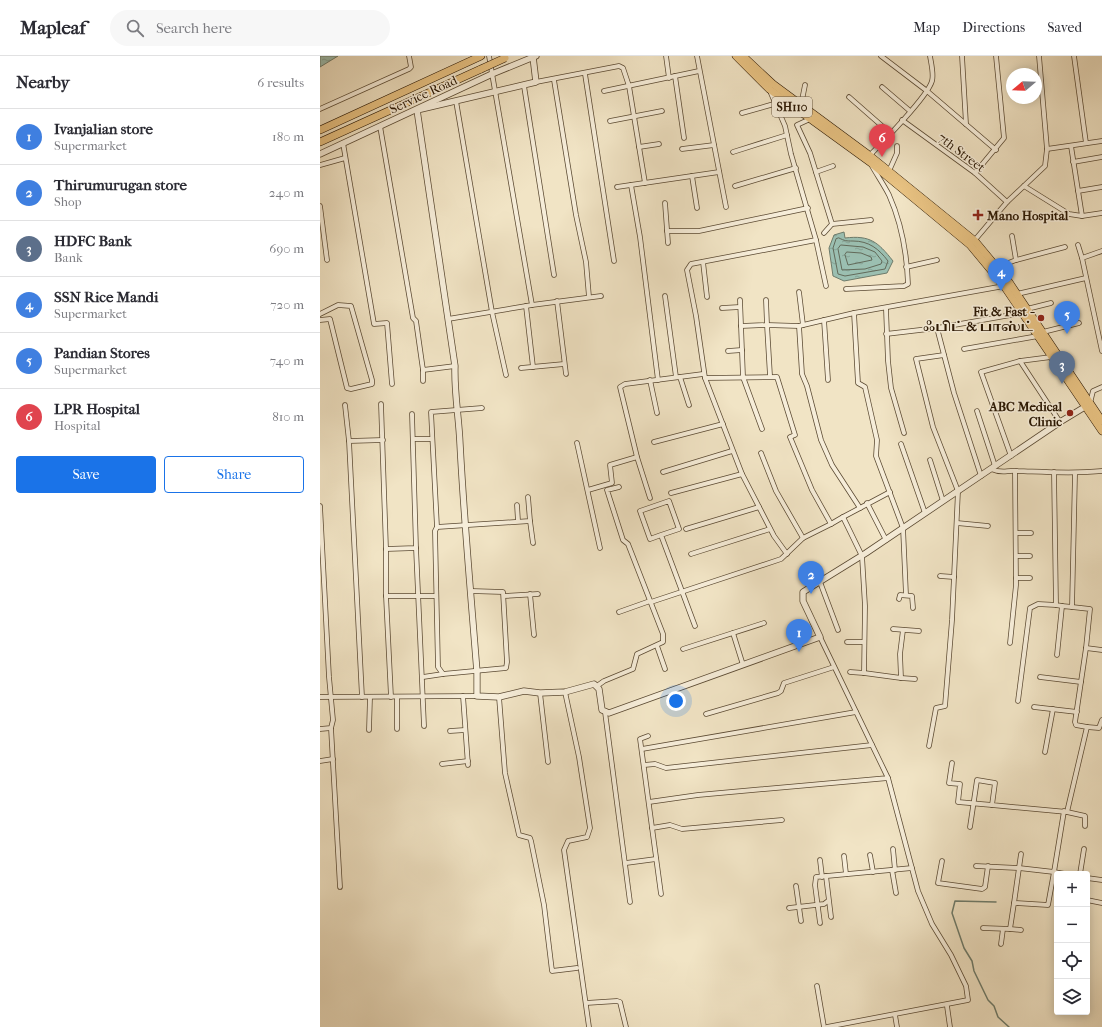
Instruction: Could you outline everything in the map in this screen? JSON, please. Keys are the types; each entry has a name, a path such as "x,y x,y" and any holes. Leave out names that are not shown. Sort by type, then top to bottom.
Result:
{"main road":[{"path":"320,130 480,56"},
{"name":"SH110","path":"736,56 746,59 773,84 972,243 1040,334 1089,405 1102,431"},
{"path":"320,142 507,57"},
{"name":"SH110","path":"746,59 769,88 810,119 868,159 889,170 972,243 998,267 1017,294 1024,311"},
{"name":"SH110","path":"1040,334 1052,357 1102,421"}],"street":[{"path":"320,109 409,69 411,67 409,56"},
{"path":"489,56 532,305"},
{"path":"666,56 669,78"},
{"path":"697,56 726,207"},
{"path":"881,56 927,91 996,150"},
{"path":"846,289 906,286 908,284 902,240 889,195 868,159 927,91 932,80 930,56"},
{"path":"962,56 966,124"},
{"path":"975,173 996,150 1004,138 996,56"},
{"path":"972,243 1007,202 1045,166 1047,149 1040,56"},
{"path":"1074,56 1086,143"},
{"path":"535,57 536,82"},
{"name":"Service Road","path":"320,154 492,74 535,57"},
{"path":"477,696 477,672 465,525 459,410 454,381 455,366 417,110 495,93 536,82 621,67 625,70 629,86 645,182"},
{"path":"604,91 699,71"},
{"path":"585,74 614,261"},
{"path":"674,76 684,138"},
{"path":"554,80 576,215 586,262 589,297"},
{"path":"801,105 806,85"},
{"path":"524,86 554,275"},
{"path":"882,87 910,111"},
{"path":"769,88 774,104 785,126 808,208 826,286"},
{"path":"849,97 890,133"},
{"path":"456,102 492,312 506,375"},
{"path":"742,113 774,104"},
{"path":"610,121 662,112"},
{"path":"810,119 797,125 816,172 832,224"},
{"name":"7th Street","path":"902,120 975,173 1007,202"},
{"path":"380,126 413,318 416,321 423,370 423,381"},
{"path":"733,152 787,135"},
{"path":"1047,149 1102,141"},
{"path":"343,143 374,324 387,323 392,384"},
{"path":"639,147 659,144"},
{"path":"682,148 714,145"},
{"path":"889,170 897,153 897,146"},
{"path":"1071,146 1082,216"},
{"path":"1073,162 1102,157"},
{"path":"320,164 346,158"},
{"path":"816,172 833,166"},
{"path":"735,186 796,168"},
{"path":"617,187 719,172"},
{"path":"692,176 697,208"},
{"path":"631,185 640,237 658,380"},
{"path":"1024,186 1069,214 1082,216 1102,213"},
{"path":"1078,191 1102,187"},
{"path":"664,203 668,243"},
{"path":"320,206 327,260"},
{"path":"666,231 699,231 808,208"},
{"path":"824,233 832,224 871,220"},
{"path":"1012,236 1016,260"},
{"path":"787,554 770,529 742,474 704,376 696,316 687,270 691,264 816,240"},
{"path":"1078,245 1102,351"},
{"path":"998,267 1016,260 1065,247"},
{"path":"1082,258 1102,251"},
{"path":"906,267 936,260"},
{"path":"703,262 707,297"},
{"path":"1017,294 1086,278"},
{"path":"741,326 801,325 854,313 886,309 1004,286"},
{"path":"799,292 802,374 807,386 820,440 832,465 860,508"},
{"path":"448,319 557,301 601,296"},
{"path":"665,296 675,370 689,405"},
{"path":"740,300 743,377 762,428"},
{"path":"766,300 770,376"},
{"path":"557,301 566,374"},
{"path":"886,334 937,328 1024,311 1051,303"},
{"path":"320,314 338,305 351,306 372,384 351,390 347,388 330,319 320,320"},
{"path":"526,306 533,367"},
{"path":"722,308 740,307"},
{"path":"886,309 886,334 891,388 904,433"},
{"path":"854,313 858,383 865,387 877,440 876,456 904,528 906,595"},
{"path":"824,320 828,380"},
{"path":"964,350 1040,334 1079,323"},
{"path":"937,328 954,393 981,476"},
{"path":"728,351 742,350"},
{"path":"929,746 936,708 945,706 958,491 933,427 916,359 944,354"},
{"path":"1011,456 981,372 1020,361 1052,357"},
{"path":"1020,361 1060,422"},
{"path":"521,368 564,364"},
{"path":"423,370 455,366"},
{"path":"650,498 637,457 620,387 625,384 650,380 696,375 777,377 795,435 790,437 797,458 812,490 831,524"},
{"path":"650,380 657,413"},
{"path":"827,1027 895,1016 968,1000 966,986 923,905 888,778 803,601 804,592 862,556 1060,422 1089,405 1093,391 1102,387"},
{"path":"381,404 386,549 386,596 391,697"},
{"path":"345,405 349,441 362,697"},
{"path":"443,674 438,667 435,531 437,527 430,412 482,408"},
{"path":"977,411 993,468 999,473 1015,471 1076,474 1102,471"},
{"path":"412,414 424,726"},
{"path":"654,442 723,424"},
{"path":"413,439 432,439"},
{"path":"349,441 383,440"},
{"path":"577,443 600,548"},
{"path":"901,444 925,513"},
{"path":"663,472 732,451"},
{"path":"761,453 776,491 803,538"},
{"path":"588,490 612,483 610,466 637,457"},
{"path":"930,460 943,501"},
{"path":"1010,643 1016,578 1015,471"},
{"path":"1054,472 1056,605"},
{"path":"671,493 742,474"},
{"path":"1072,607 1076,474"},
{"path":"598,686 604,681 633,670 637,654 663,642 663,634 628,544 623,540 608,490 619,487"},
{"path":"619,612 781,559 803,538 890,492"},
{"path":"528,497 533,543"},
{"path":"669,501 679,529 661,535 650,539 640,511 669,501"},
{"path":"517,504 518,521"},
{"path":"867,504 886,540"},
{"path":"320,506 333,720 331,728 340,887"},
{"path":"686,529 759,507"},
{"path":"843,517 862,556 864,673"},
{"path":"437,527 530,520"},
{"path":"957,522 988,526"},
{"path":"691,554 770,529"},
{"path":"1016,533 1031,533"},
{"path":"661,535 695,626"},
{"path":"386,549 416,548"},
{"path":"1016,556 1030,556"},
{"path":"940,576 954,577"},
{"path":"1016,578 1030,578"},
{"path":"820,582 838,630"},
{"path":"423,677 506,668 507,662 503,592 470,591"},
{"path":"530,594 534,635"},
{"path":"504,596 538,594"},
{"path":"899,599 900,595 906,595 913,598 913,608"},
{"path":"386,596 436,596"},
{"path":"1018,701 1030,608 1038,604 1090,609 1075,724 1099,728 1102,720"},
{"path":"1057,655 1062,606"},
{"path":"683,649 764,623"},
{"path":"893,629 919,631"},
{"path":"901,678 900,654 903,630"},
{"path":"733,634 743,665"},
{"path":"605,712 609,713 820,637"},
{"path":"847,642 864,642"},
{"path":"657,646 665,669"},
{"path":"1086,648 1102,650"},
{"path":"706,714 781,691 784,682 834,667"},
{"path":"850,672 915,679"},
{"path":"1040,677 1081,682"},
{"path":"320,697 499,697 524,691 540,693 565,692 594,684 598,686"},
{"path":"598,686 602,710 605,712 630,902"},
{"path":"565,692 579,757 590,828 587,837 568,841 564,850 589,1027"},
{"path":"540,693 548,762"},
{"path":"442,764 468,763 463,696"},
{"path":"369,730 370,697"},
{"path":"397,697 397,729"},
{"path":"499,697 504,773 519,835 530,838 531,841 544,904 552,971 577,968"},
{"path":"1034,706 1076,712"},
{"path":"1045,752 1053,709"},
{"path":"642,749 856,712"},
{"path":"1054,871 1065,812 1087,727"},
{"path":"320,729 331,728"},
{"path":"450,731 465,730"},
{"path":"648,736 640,739 662,894"},
{"path":"644,766 655,764 666,768 872,745"},
{"path":"320,761 333,759"},
{"path":"952,763 948,783 960,784 958,802 1065,812 1085,816 1085,826"},
{"path":"649,802 888,778"},
{"path":"970,827 977,780 995,783 992,805"},
{"path":"652,828 670,825 682,830 782,820"},
{"path":"893,849 896,893"},
{"path":"1080,871 1084,849"},
{"path":"1010,928 1021,854"},
{"path":"870,855 873,872"},
{"path":"844,856 846,874"},
{"path":"626,863 656,859"},
{"path":"820,860 831,917"},
{"path":"942,861 938,883 975,888 985,888 988,866"},
{"path":"976,866 1019,868 1054,872 1048,905 1014,903"},
{"path":"820,923 814,881 816,877 912,868"},
{"path":"1090,878 1102,880"},
{"path":"796,886 801,921"},
{"path":"790,908 824,904 828,901"},
{"path":"1090,901 1102,904"},
{"path":"983,928 1010,928 1021,930"},
{"path":"1001,944 1003,929"},
{"path":"817,986 824,1027"},
{"path":"586,1003 620,1002 626,1027"},
{"path":"946,1006 950,1027"},
{"path":"895,1016 897,1027"}],"water":[{"path":"320,56 338,56 320,67"},
{"path":"844,232 845,238 854,237 867,239 873,241 883,249 893,261 887,273 844,281 833,276 829,248 834,235"}],"waterway":[{"path":"996,902 955,901 952,913 964,948 972,961 974,971 988,1000 994,1006 998,1017 1009,1027"}],"place":[{"name":"LPR Hospital","path":"882,157"},
{"name":"Mano Hospital","path":"978,215"},
{"name":"SSN Rice Mandi","path":"1001,291"},
{"name":"Fit & Fast - ஃபிட் & பாஸ்ட்","path":"1041,318"},
{"name":"Pandian Stores","path":"1067,334"},
{"name":"HDFC Bank","path":"1062,384"},
{"name":"ABC Medical Clinic","path":"1070,413"},
{"name":"Thirumurugan store","path":"811,594"},
{"name":"Ivanjalian store","path":"799,652"}]}
